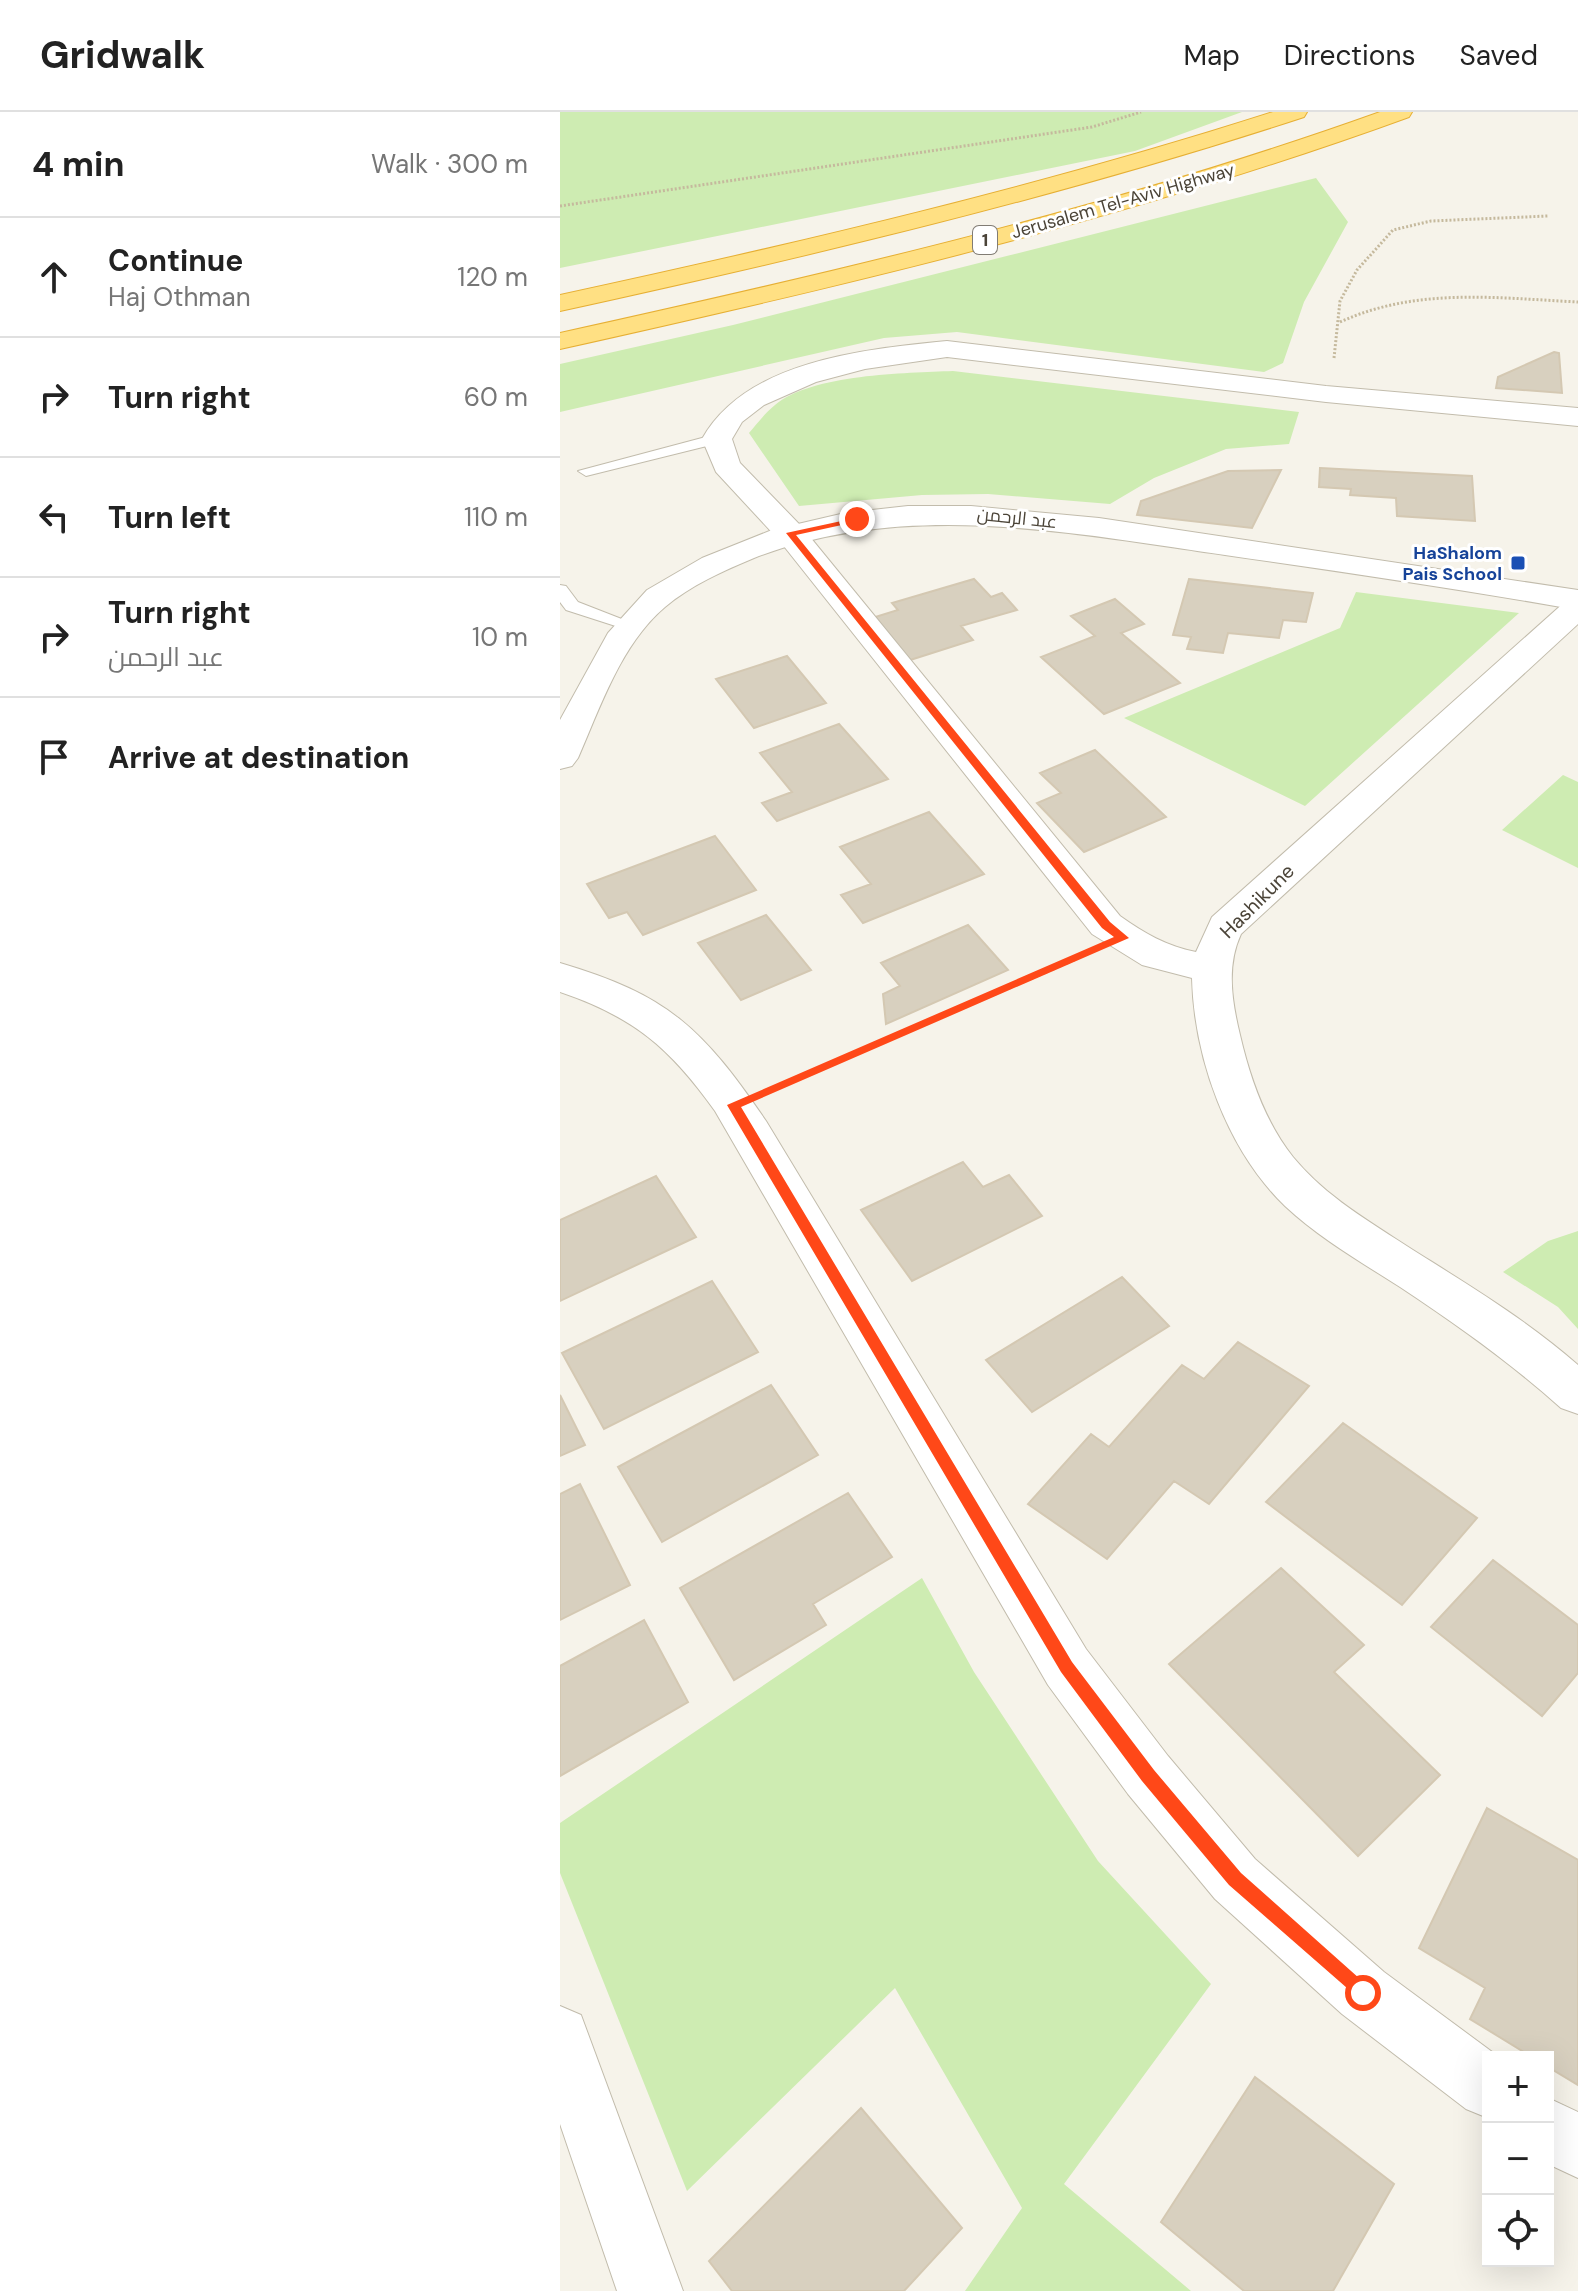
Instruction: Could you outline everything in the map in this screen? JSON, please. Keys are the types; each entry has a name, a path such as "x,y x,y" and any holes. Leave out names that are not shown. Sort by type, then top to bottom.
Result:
{"highway":[{"name":"Jerusalem Tel-Aviv Highway","path":"560,303 979,206 1118,168 1296,112"},
{"name":"Jerusalem Tel-Aviv Highway","path":"560,341 1015,233 1158,192 1401,112"}],"street":[{"path":"1213,968 1163,961 1139,951 1106,925 790,533 726,466 717,439 732,414 761,395 803,379 904,353 947,349 1326,394 1578,417"},
{"name":"عبد الرحمن","path":"560,758 628,625 650,602 702,570 790,533 902,513 993,515 1451,577 1578,600"},
{"name":"Hashikune","path":"1578,607 1226,926 1214,946 1212,1000 1228,1073 1255,1132 1289,1183 1330,1218 1533,1352 1578,1394"},
{"path":"560,977 612,993 661,1019 698,1054 733,1105 1067,1667 1148,1775 1235,1879 1363,1993 1482,2082"},
{"path":"560,2036 650,2291"},
{"path":"1554,2133 1578,2147"}],"lane":[{"path":"586,471 717,439"},
{"path":"560,590 566,611 628,625"}],"path":[{"path":"560,206 1092,127 1141,112"},
{"path":"1326,394 1340,301 1357,270 1393,230 1431,221 1548,216"},
{"path":"1339,322 1365,308 1422,296 1578,302"},
{"path":"733,1105 1123,938"}],"green space":[{"path":"560,112 1242,112 1135,151 560,268"},
{"path":"1316,178 1348,222 1304,302 1283,363 1264,372 957,332 884,338 560,412 560,364 733,325"},
{"path":"953,371 1299,412 1289,444 1226,449 1154,478 1110,504 988,494 922,495 799,506 749,433 775,405 812,387 860,377"},
{"path":"1356,592 1519,613 1305,806 1124,718 1340,628"},
{"path":"1563,775 1578,782 1578,868 1502,830"},
{"path":"1578,1231 1578,1329 1558,1307 1503,1272 1548,1241"},
{"path":"922,1578 974,1672 1098,1861 1211,1984 1064,2184 1191,2291 965,2291 1022,2208 895,1988 687,2191 560,1873 560,1823"}],"building":[{"path":"1554,352 1559,353 1562,393 1496,388 1498,377"},
{"path":"1320,468 1472,476 1475,521 1397,516 1396,498 1350,495 1351,489 1319,487"},
{"path":"1281,470 1252,528 1137,515 1141,501 1228,471"},
{"path":"974,579 991,597 1002,593 1017,610 961,626 973,640 907,661 872,618 898,610 892,603"},
{"path":"1189,579 1313,593 1306,622 1283,620 1279,638 1228,633 1223,653 1187,649 1191,637 1173,635"},
{"path":"1115,599 1144,624 1121,633 1180,683 1104,714 1041,657 1095,636 1071,616"},
{"path":"787,656 826,703 754,728 716,679"},
{"path":"839,724 888,779 777,821 762,803 792,792 760,753"},
{"path":"1095,750 1166,817 1084,852 1037,803 1061,793 1040,773"},
{"path":"929,812 984,874 863,923 841,895 871,884 840,847"},
{"path":"715,836 756,890 643,935 627,912 609,918 587,884"},
{"path":"766,915 811,970 741,1000 698,943"},
{"path":"968,925 1008,970 886,1024 883,994 900,986 881,963"},
{"path":"963,1162 983,1187 1009,1175 1042,1216 912,1281 861,1210"},
{"path":"656,1176 696,1237 560,1301 560,1220"},
{"path":"1122,1277 1169,1326 1032,1412 986,1360"},
{"path":"712,1281 758,1352 604,1429 562,1353"},
{"path":"1238,1342 1309,1386 1209,1504 1174,1481 1107,1559 1028,1504 1091,1434 1109,1447 1182,1365 1204,1379"},
{"path":"771,1385 818,1455 662,1542 618,1467"},
{"path":"560,1395 585,1445 560,1456"},
{"path":"1343,1423 1477,1518 1402,1605 1266,1502"},
{"path":"580,1484 630,1585 560,1620 560,1494"},
{"path":"848,1493 892,1557 813,1604 826,1625 734,1680 680,1588"},
{"path":"1493,1560 1578,1625 1578,1673 1542,1716 1431,1627"},
{"path":"1281,1568 1364,1645 1334,1672 1440,1775 1358,1856 1169,1664"},
{"path":"644,1620 688,1702 560,1776 560,1666"},
{"path":"1487,1808 1578,1860 1578,2085 1554,2071 1554,2051 1522,2051 1470,2019 1485,1988 1419,1948"},
{"path":"1255,2077 1394,2184 1333,2291 1244,2291 1161,2222"},
{"path":"861,2108 962,2228 904,2291 732,2291 709,2261"}],"place":[{"name":"HaShalom Pais School","path":"1518,563"}],"route":[{"path":"857,519 790,533 1106,925 1123,938 733,1105 1067,1667 1148,1775 1235,1879 1363,1993"}]}
